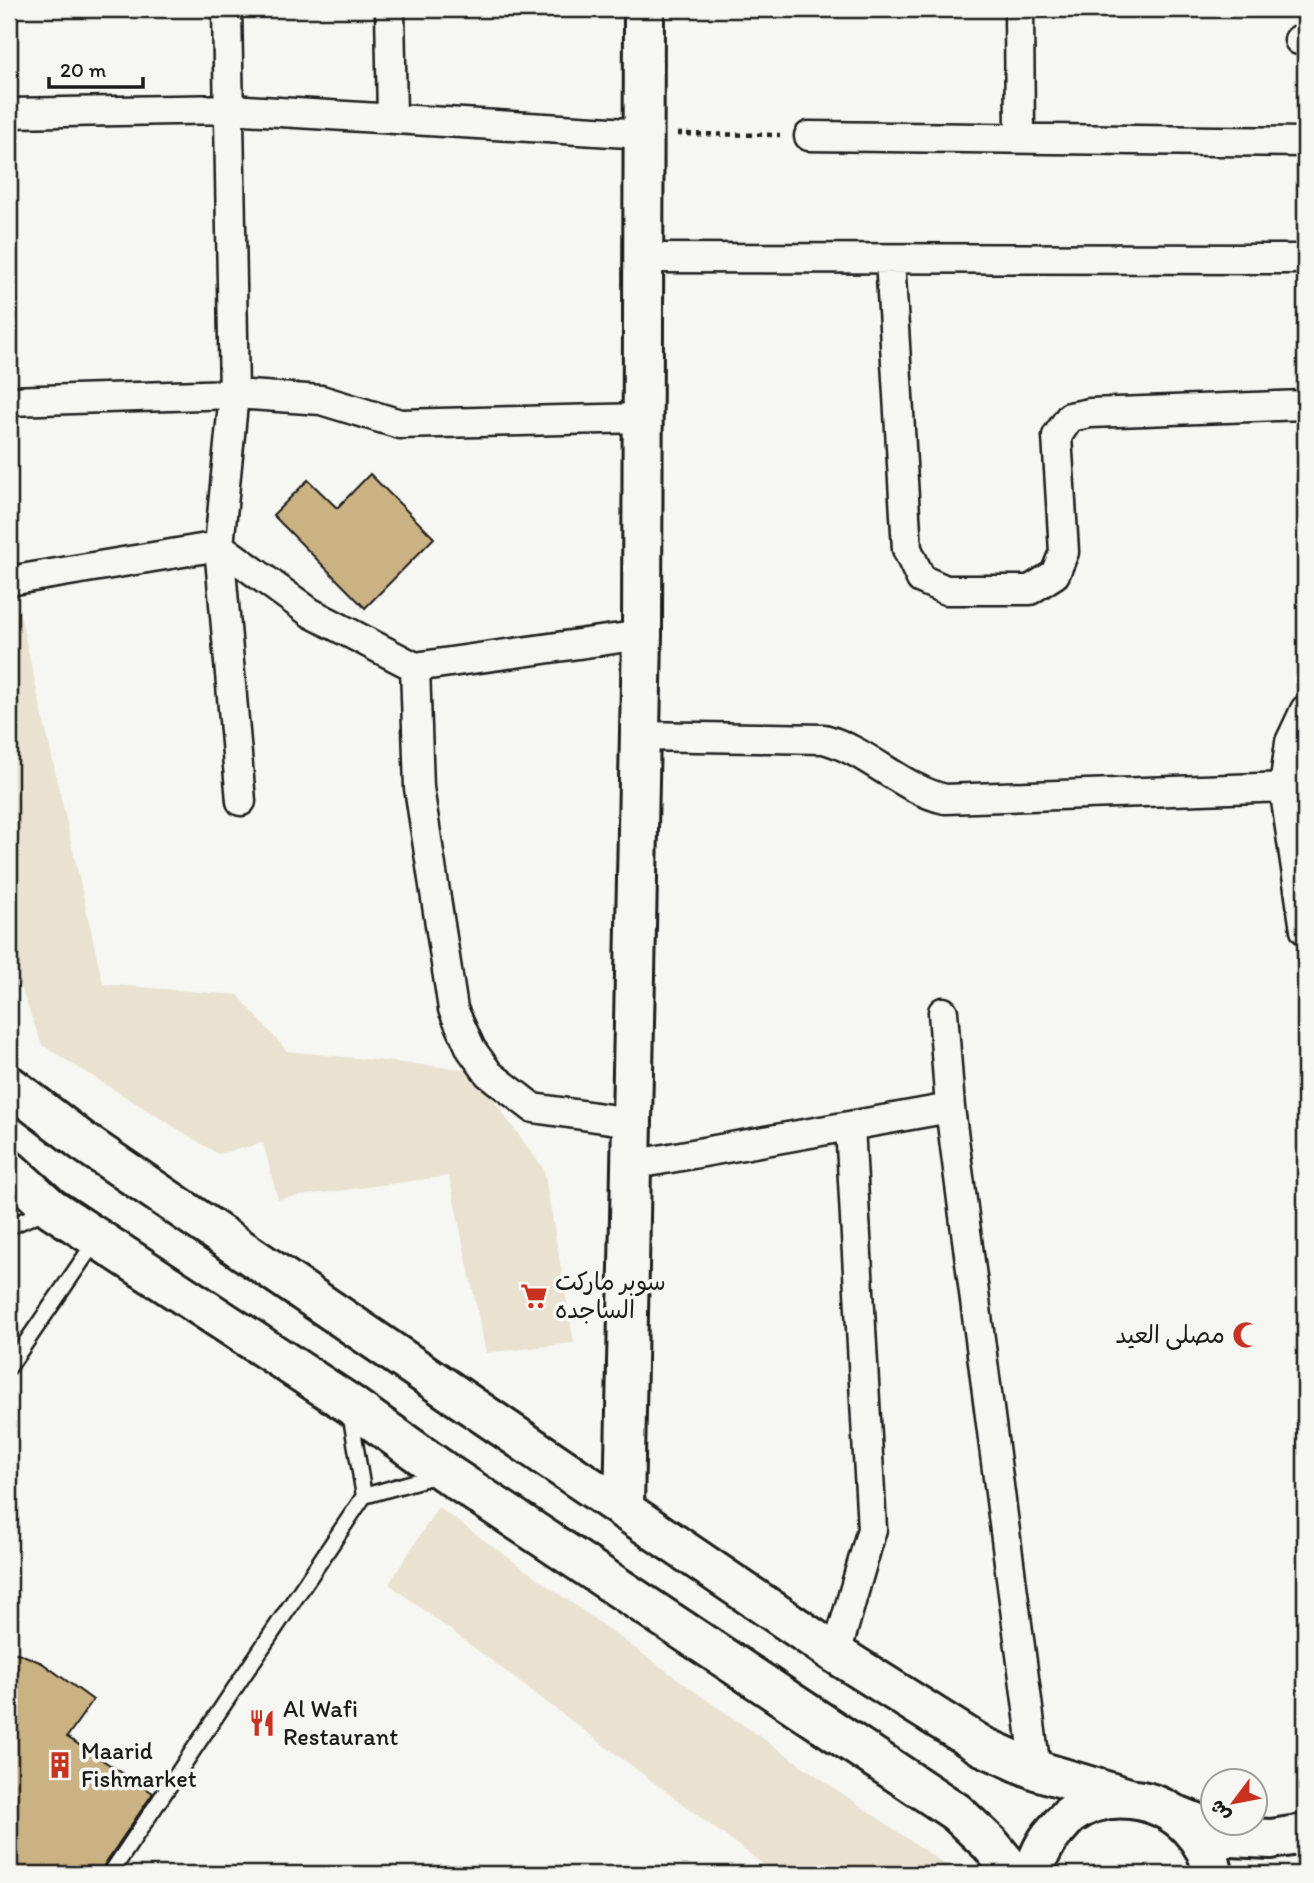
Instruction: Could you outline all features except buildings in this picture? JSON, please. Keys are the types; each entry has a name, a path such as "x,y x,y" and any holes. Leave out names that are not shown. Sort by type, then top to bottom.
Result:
{"main road":[{"path":"624,1508 642,635 644,9"},
{"path":"9,1085 93,1148 836,1654 982,1746 1036,1770 1154,1804 1231,1837 1271,1839 1305,1834"},
{"path":"9,1170 51,1208 956,1812 990,1844 1015,1874"},
{"path":"1035,1874 1049,1838 1070,1815 1098,1802 1129,1798"},
{"path":"1177,1815 1199,1838 1213,1874"}],"street":[{"path":"227,9 234,394 219,546 241,801"},
{"path":"390,9 392,118"},
{"path":"1019,9 1020,138"},
{"path":"9,113 229,109 645,134"},
{"path":"809,136 1305,142"},
{"path":"645,258 1305,259"},
{"path":"890,259 907,549 921,579 946,590 1030,590 1055,574 1064,552 1057,436 1070,417 1090,413 1305,405"},
{"path":"9,401 234,394 321,400 400,424 644,418"},
{"path":"9,581 219,546 311,613 415,667 642,635"},
{"path":"415,667 419,788 453,1009 471,1049 489,1074 533,1108 631,1122"},
{"path":"1305,710 1290,742 1305,930"},
{"path":"639,736 824,739 845,745 929,795 945,799 1295,785"},
{"path":"943,1012 950,1108 1036,1770"},
{"path":"631,1165 950,1108"},
{"path":"836,1654 872,1529 850,1126"}],"lane":[{"path":"9,1227 51,1208"},
{"path":"9,1367 98,1238"},
{"path":"348,1404 364,1496"},
{"path":"110,1874 364,1496 446,1473"}],"path":[{"path":"645,134 809,136"}],"shaded area":[{"path":"9,566 103,984 238,995 287,1051 472,1070 544,1170 574,1343 486,1353 449,1176 278,1199 263,1143 218,1154 42,1045 9,956"},
{"path":"438,1507 714,1705 959,1874 776,1874 389,1584"}],"place":[{"name":"سوبر ماركت الساجده","path":"534,1296"},
{"name":"مصلى العيد","path":"1246,1335"},
{"name":"Al Wafi Restaurant","path":"262,1723"},
{"name":"Maarid Fishmarket","path":"60,1765"}]}
